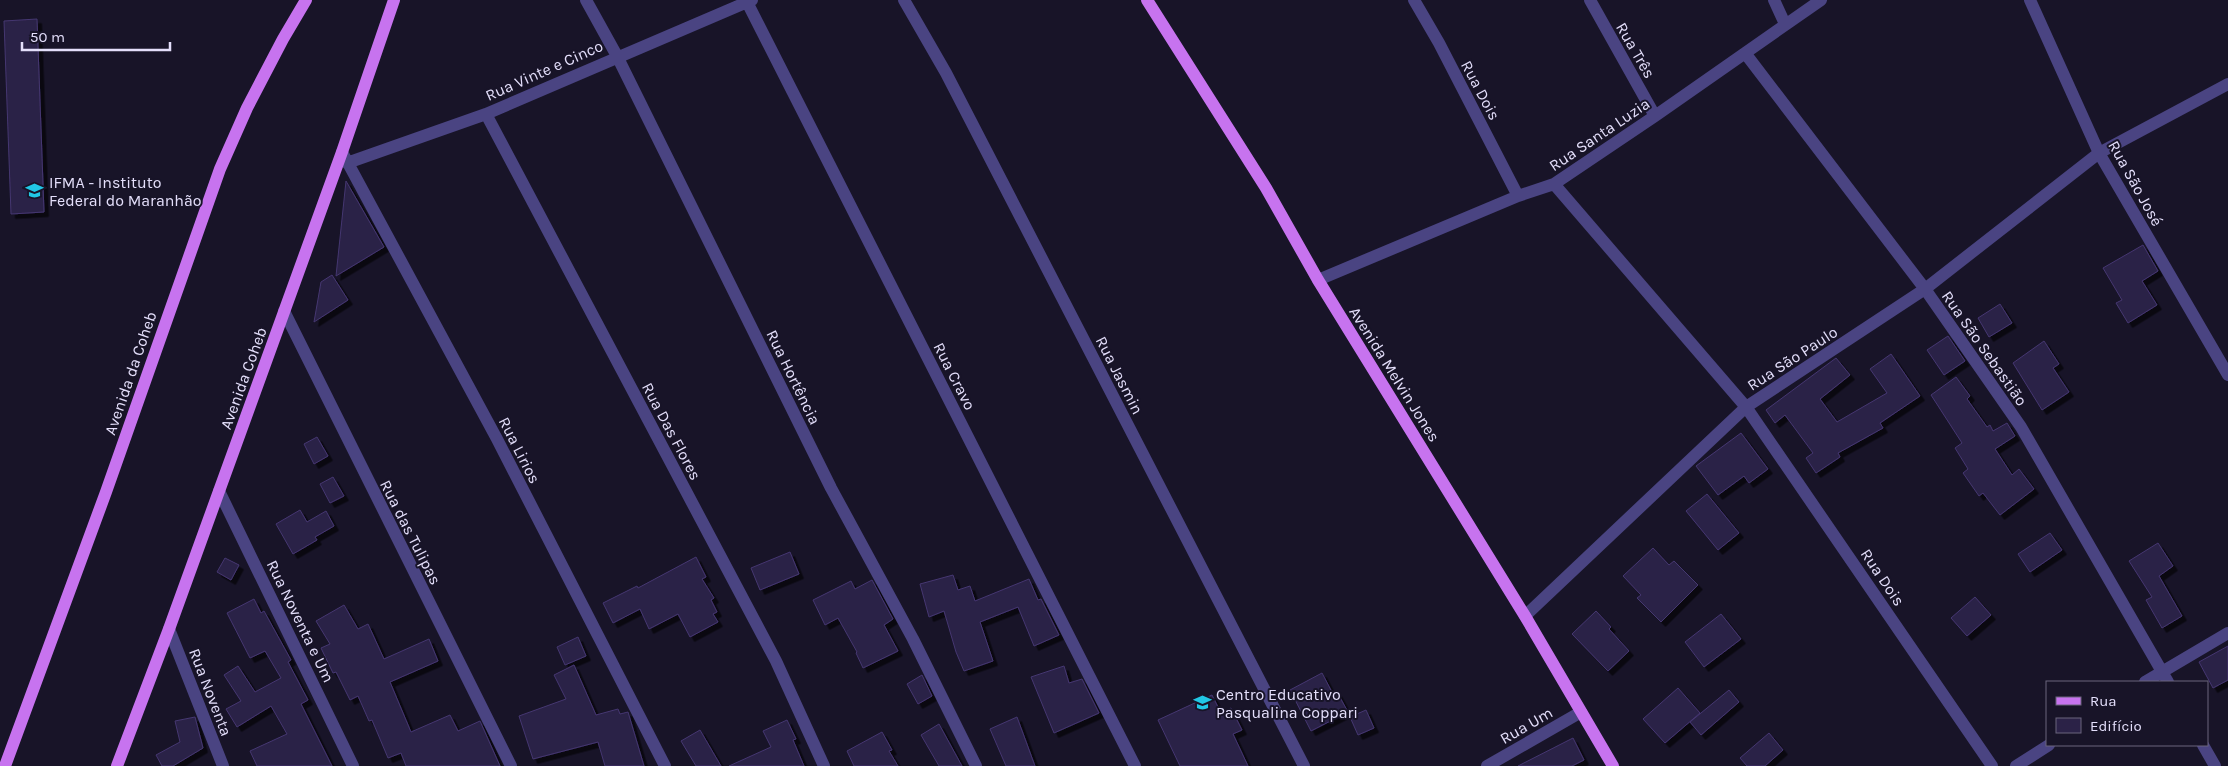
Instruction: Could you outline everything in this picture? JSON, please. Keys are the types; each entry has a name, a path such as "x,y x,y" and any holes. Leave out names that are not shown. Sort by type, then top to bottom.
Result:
{"main road":[{"name":"Avenida da Coheb","path":"5,766 106,492 220,169 247,108 283,38 306,0"},
{"name":"Avenida Coheb","path":"117,766 169,629 284,311 345,157 394,0"},
{"name":"Avenida Melvin Jones","path":"1147,0 1266,188 1318,280 1525,616 1613,766"}],"street":[{"name":"Rua Hortência","path":"586,0 617,56 831,488 913,639 976,766"},
{"name":"Rua Jasmin","path":"904,0 946,73 1304,766"},
{"name":"Rua Dois","path":"1414,0 1518,196"},
{"name":"Rua Três","path":"1590,0 1655,116"},
{"path":"1774,0 1785,24"},
{"name":"Rua Santa Luzia","path":"1318,280 1518,196 1554,184 1821,0"},
{"name":"Rua São José","path":"2030,0 2099,153 2228,375"},
{"name":"Rua Vinte e Cinco","path":"345,157 486,114 617,56 749,1"},
{"name":"Rua Cravo","path":"749,1 1135,766"},
{"name":"Rua São Sebastião","path":"1745,52 1925,289 2021,427 2165,677"},
{"name":"Rua São Paulo","path":"1525,616 1746,407 1925,289 2099,153 2228,84"},
{"name":"Rua Das Flores","path":"486,114 776,661 824,766"},
{"name":"Rua Lirios","path":"345,157 497,439 665,766"},
{"name":"Rua Dois","path":"1554,184 1746,407 1992,766"},
{"name":"Rua das Tulipas","path":"284,311 511,766"},
{"name":"Rua Noventa e Um","path":"219,491 353,766"},
{"name":"Rua Noventa","path":"169,629 223,766"},
{"path":"2150,681 2165,677 2228,632"},
{"name":"Rua Um","path":"1487,766 1582,712"},
{"path":"2016,766 2047,746"},
{"path":"2204,746 2216,766"}],"building":[{"path":"37,19 44,212 11,214 4,21"},
{"path":"346,181 384,247 336,276"},
{"path":"2143,245 2158,271 2142,281 2157,305 2128,323 2116,303 2122,300 2103,268"},
{"path":"332,275 348,300 314,322 321,282"},
{"path":"2000,304 2012,323 1989,337 1978,318"},
{"path":"1948,336 1965,361 1944,375 1927,350"},
{"path":"2044,341 2059,364 2053,368 2069,392 2042,410 2013,363"},
{"path":"1891,354 1920,396 1880,423 1883,428 1838,453 1840,457 1816,473 1806,458 1813,453 1785,415 1775,423 1766,410 1836,358 1850,375 1820,399 1837,422 1887,393 1870,369"},
{"path":"1956,377 1970,396 1967,399 1987,427 1990,425 1993,431 2007,423 2015,436 1995,449 2012,475 2019,469 2034,489 2000,515 1983,493 1979,496 1963,473 1968,469 1955,448 1962,443 1931,395"},
{"path":"1741,433 1768,469 1749,483 1744,476 1718,495 1696,466"},
{"path":"317,437 328,456 314,464 304,444"},
{"path":"333,477 344,496 330,503 320,484"},
{"path":"1707,494 1739,533 1718,550 1686,511"},
{"path":"300,510 307,522 326,511 334,526 315,537 317,540 293,554 276,524"},
{"path":"2050,533 2062,550 2030,572 2018,554"},
{"path":"2158,543 2173,566 2159,576 2182,616 2162,628 2146,600 2152,597 2129,561"},
{"path":"1653,548 1669,565 1674,561 1698,585 1661,622 1637,598 1641,595 1623,576"},
{"path":"790,552 799,574 760,590 751,568"},
{"path":"696,557 706,577 702,579 714,598 711,600 717,612 713,614 718,622 690,637 678,614 649,629 640,609 613,623 603,603 637,586 638,588"},
{"path":"225,558 239,565 231,580 217,572"},
{"path":"953,575 958,590 970,586 975,601 1029,579 1038,600 1041,599 1059,635 1034,646 1018,607 980,622 993,661 964,671 956,652 944,611 929,617 920,584"},
{"path":"872,580 893,619 884,625 898,651 863,668 857,652 838,618 825,625 813,600 851,581 855,589"},
{"path":"1975,597 1991,615 1967,636 1951,618"},
{"path":"254,599 261,613 264,611 291,660 288,662 308,700 301,704 332,766 257,766 250,751 287,734 271,706 237,727 226,709 241,701 224,675 238,666 255,692 281,678 265,651 250,658 227,613"},
{"path":"344,605 358,629 368,624 384,659 429,639 438,661 390,682 411,732 450,715 458,731 480,721 500,766 406,766 401,753 388,758 372,720 369,721 358,696 350,700 336,672 333,673 321,648 330,644 316,621"},
{"path":"1596,611 1629,651 1608,671 1572,634"},
{"path":"1721,614 1741,639 1704,667 1685,642"},
{"path":"578,637 586,656 565,665 557,647"},
{"path":"2228,646 2228,680 2213,688 2199,662"},
{"path":"574,665 596,715 618,709 620,714 628,712 644,766 605,766 598,742 533,759 519,716 566,699 554,675"},
{"path":"1064,666 1069,683 1082,679 1099,713 1054,733 1031,677"},
{"path":"1322,673 1333,694 1337,692 1348,712 1311,731 1290,690"},
{"path":"922,675 932,696 918,704 907,684"},
{"path":"1678,688 1700,713 1665,743 1643,719"},
{"path":"1729,690 1739,702 1701,735 1690,722"},
{"path":"1212,695 1221,713 1231,708 1242,730 1233,734 1248,766 1180,766 1158,720"},
{"path":"1366,710 1374,728 1358,735 1350,717"},
{"path":"195,717 203,748 173,766 162,766 156,755 180,742 175,721"},
{"path":"1017,717 1035,766 1006,766 990,729"},
{"path":"787,720 796,739 793,740 804,766 729,766 771,747 763,731"},
{"path":"939,724 962,766 939,766 921,735"},
{"path":"700,730 721,766 696,766 681,741"},
{"path":"882,732 892,750 889,751 898,766 854,766 847,751"},
{"path":"1769,733 1783,750 1765,766 1747,766 1740,758"},
{"path":"1573,738 1584,760 1572,766 1518,766"}],"place":[{"name":"IFMA - Instituto Federal do Maranhão","path":"35,191"},
{"name":"Centro Educativo Pasqualina Coppari","path":"1202,703"}]}
